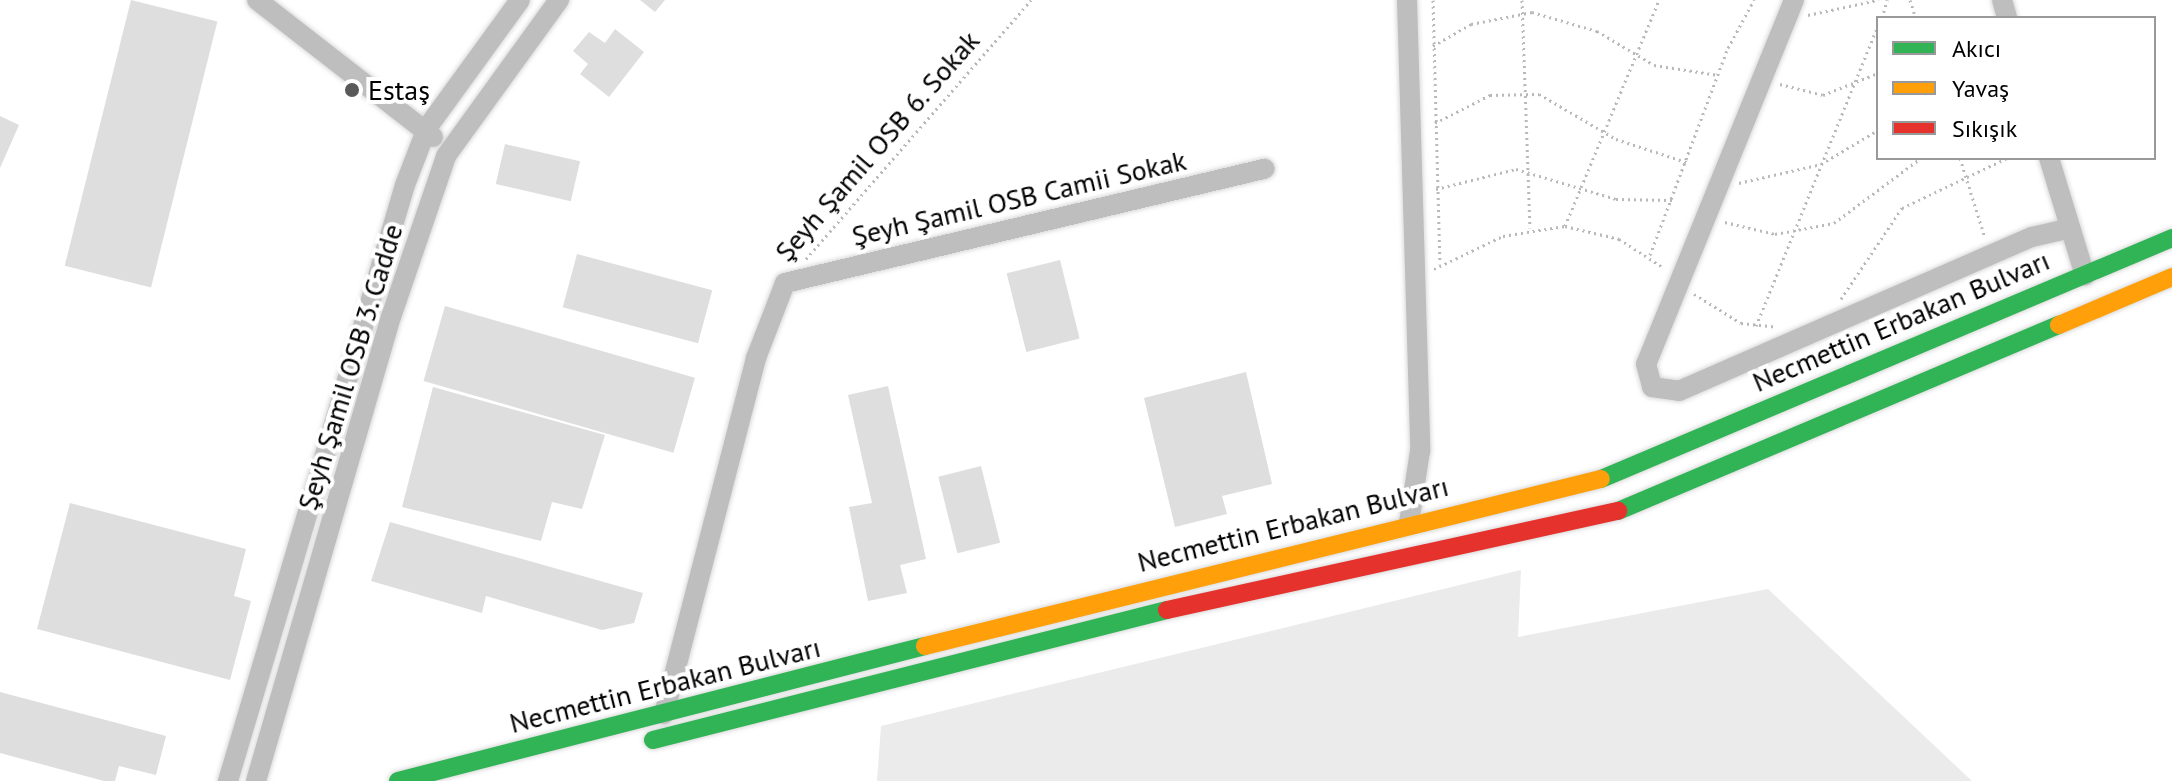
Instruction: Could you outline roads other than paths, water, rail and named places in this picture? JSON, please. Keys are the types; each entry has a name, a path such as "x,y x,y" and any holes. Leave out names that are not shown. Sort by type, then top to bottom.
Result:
{"main road":[{"name":"Necmettin Erbakan Bulvarı","path":"398,781 1409,523 1586,485 2172,238"},
{"name":"Necmettin Erbakan Bulvarı","path":"625,747 1224,596 1622,510 2172,277"}],"street":[{"path":"257,0 427,128 446,156"},
{"path":"228,781 371,283 427,128 520,0"},
{"name":"Şeyh Şamil OSB 3. Cadde","path":"256,781 391,317 446,156 559,0"},
{"path":"1407,0 1420,451 1409,523"},
{"path":"1792,5 1646,364 1652,387 1679,391 1990,256 2070,228"},
{"path":"2050,160 2085,276"},
{"name":"Şeyh Şamil OSB Camii Sokak","path":"664,714 756,358 785,283 1265,169"}],"place":[{"name":"Estaş","path":"352,90"}]}
